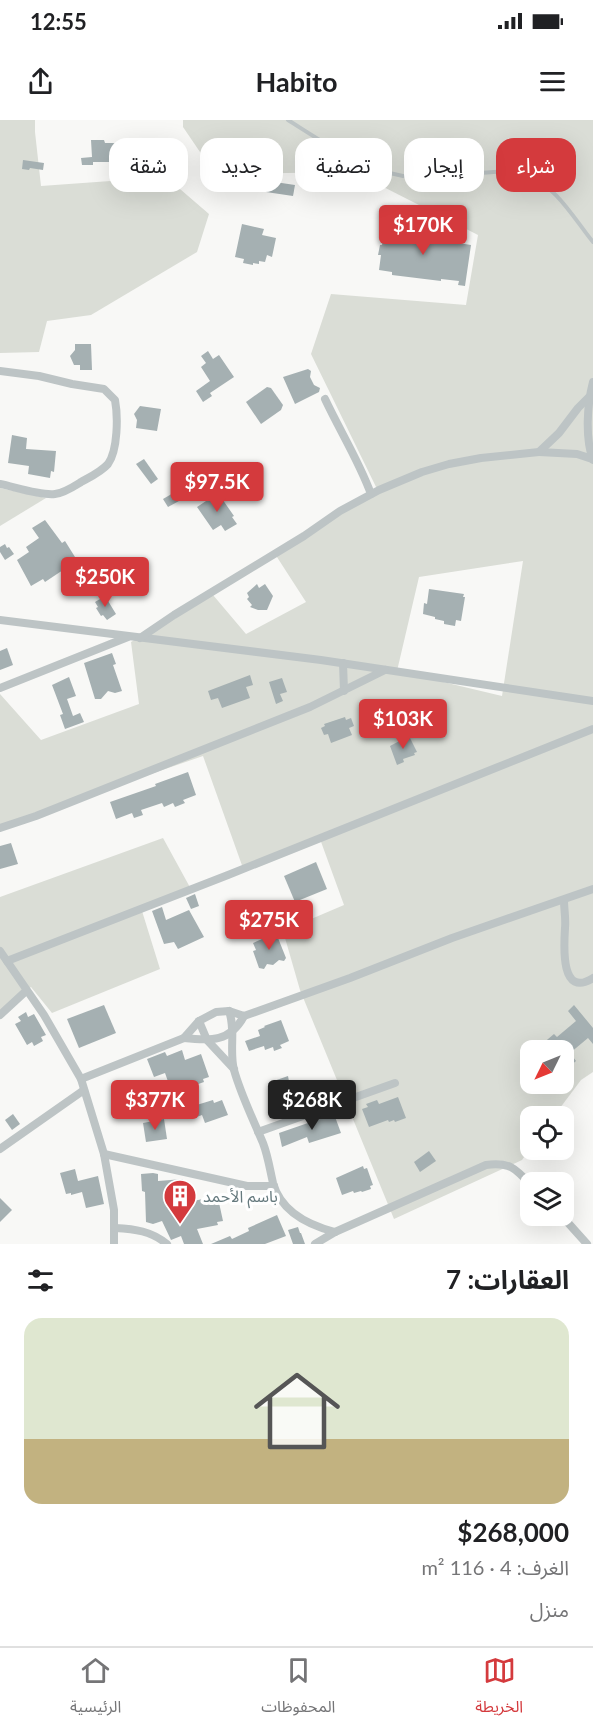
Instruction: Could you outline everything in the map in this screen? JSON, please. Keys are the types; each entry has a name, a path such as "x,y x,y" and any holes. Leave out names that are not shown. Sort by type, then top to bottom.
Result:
{"street":[{"path":"0,371 104,389 115,400 117,427 113,455 109,463 100,471 63,492 45,494 0,484"},
{"path":"592,460 589,442 590,397 593,382"},
{"path":"539,452 590,397"},
{"path":"326,399 342,435 356,457 371,494"},
{"path":"140,638 371,494 422,472 481,458 539,452 578,454 592,460"},
{"path":"0,620 343,663 593,701"},
{"path":"0,688 130,636"},
{"path":"343,663 344,691"},
{"path":"0,828 36,816 280,719 385,670"},
{"path":"7,961 593,729"},
{"path":"81,1079 184,1038 207,1040 232,1034 244,1016 452,938 593,889"},
{"path":"564,900 565,968 573,979 579,982 586,982 593,978"},
{"path":"0,951 44,1015 81,1079 104,1154 114,1210 115,1228 112,1243"},
{"path":"0,1015 26,991"},
{"path":"184,1038 199,1021 216,1012 229,1011 244,1016"},
{"path":"229,1011 232,1019 234,1069 258,1132 274,1186 282,1202 293,1214 305,1222 335,1232"},
{"path":"199,1021 207,1040 234,1069"},
{"path":"258,1132 395,1083"},
{"path":"0,1149 84,1090"},
{"path":"104,1154 247,1186 274,1186"},
{"path":"315,1244 335,1232 486,1165 501,1163 516,1169 520,1173"},
{"path":"570,1226 586,1244"},
{"path":"115,1228 153,1234 167,1244"}],"lane":[{"path":"288,120 340,151 381,171 405,177 509,173 526,175 540,182 556,195 593,242"}],"shaded area":[{"path":"0,120 35,120 41,186 109,181 109,192 183,192 209,214 197,252 91,315 47,321 39,352 0,353"},
{"path":"183,120 593,120 593,1072 581,1080 574,1089 574,1040 520,1040 520,1094 570,1094 562,1106 520,1106 520,1160 522,1160 394,1219 300,990 283,931 344,905 320,839 244,871 203,756 0,826 0,694 41,740 139,704 131,642 213,595 246,634 306,602 275,554 378,491 311,354 331,294 466,305 478,235 392,191 392,138 295,138 295,173 283,173 283,138 200,138 200,152 183,127","holes":["523,561 502,696 397,671 419,577"]},
{"path":"0,488 46,498 0,526"},
{"path":"163,838 192,891 142,911 160,969 52,1013 31,987 0,1010 0,897"}],"building":[{"path":"91,140 104,140 105,143 109,143 109,162 82,165 81,158 92,157"},
{"path":"23,160 44,163 43,170 22,169"},
{"path":"283,183 295,185 293,196 266,192 283,192"},
{"path":"386,221 409,227 408,235 471,245 465,286 458,285 459,281 392,275 392,272 379,270 381,255 378,255"},
{"path":"242,224 264,229 262,235 276,238 272,257 267,255 265,262 259,261 259,264 253,263 253,265 243,263 244,259 235,257"},
{"path":"75,344 91,344 92,370 80,370 80,365 74,365 70,356 75,350"},
{"path":"208,351 213,359 219,355 234,377 210,393 212,396 203,402 196,391 210,381 201,367 206,363 201,356"},
{"path":"308,369 311,371 310,377 314,385 320,388 319,392 295,404 283,377"},
{"path":"267,387 271,388 283,405 281,410 261,424 246,402"},
{"path":"140,406 161,409 157,431 136,428 137,420 134,414"},
{"path":"12,435 27,438 26,449 56,451 54,472 51,471 50,478 28,474 29,466 8,463"},
{"path":"144,459 158,479 151,484 136,464"},
{"path":"175,492 179,501 168,507 163,499"},
{"path":"218,493 237,524 225,531 221,525 213,530 197,507"},
{"path":"45,520 62,543 65,541 75,557 70,560 72,562 62,568 63,570 45,582 43,579 31,586 17,560 29,552 26,547 39,538 32,528"},
{"path":"5,544 14,554 5,560 0,547"},
{"path":"257,584 259,588 265,584 273,596 267,610 250,607 252,605 247,599 249,597 247,593"},
{"path":"429,589 464,594 461,621 456,620 455,626 444,624 444,621 423,614"},
{"path":"105,596 116,614 107,620 103,615 101,616 95,602"},
{"path":"7,648 13,665 0,670 0,651"},
{"path":"112,653 116,664 113,665 122,691 115,693 108,691 101,699 95,699 84,663"},
{"path":"250,675 253,685 246,687 250,698 222,708 218,698 211,700 208,691"},
{"path":"69,677 76,696 67,699 73,716 80,713 84,722 65,729 60,715 63,714 52,685"},
{"path":"282,678 287,692 280,694 283,701 276,704 269,682"},
{"path":"345,717 346,720 351,718 354,726 349,728 352,735 331,743 328,734 324,735 321,728 325,726 324,724"},
{"path":"409,736 417,752 397,765 390,746"},
{"path":"188,772 196,795 183,800 185,803 175,807 173,803 164,807 162,803 141,810 143,815 134,818 132,813 116,819 110,802"},
{"path":"11,843 18,864 0,869 0,846"},
{"path":"316,862 327,889 295,902 284,876"},
{"path":"195,894 199,906 191,909 186,898"},
{"path":"162,907 166,920 189,910 204,937 178,949 174,942 164,944 152,911"},
{"path":"276,933 286,958 273,965 267,964 264,969 259,968 253,951 256,950 253,943"},
{"path":"104,1005 116,1033 79,1048 67,1019"},
{"path":"574,1005 593,1028 593,1044 588,1038 574,1050 574,1040 547,1040 554,1034 557,1037 576,1021 568,1011"},
{"path":"26,1012 28,1017 34,1014 46,1035 41,1037 43,1041 34,1046 32,1042 27,1045 15,1024 21,1021 18,1017"},
{"path":"281,1020 289,1041 280,1045 282,1048 274,1051 273,1047 265,1050 264,1046 249,1051 245,1041 260,1036 258,1030 264,1026"},
{"path":"182,1050 185,1060 201,1054 209,1077 203,1079 204,1082 184,1089 183,1086 171,1090 165,1073 154,1077 147,1059 165,1052 167,1056"},
{"path":"288,1076 292,1097 288,1099 289,1101 276,1105 269,1100 272,1092 268,1083"},
{"path":"398,1097 406,1118 395,1122 388,1120 369,1127 362,1109 368,1107 366,1104 377,1100 379,1104"},
{"path":"213,1100 214,1103 222,1100 228,1115 205,1123 202,1115 194,1118 190,1107"},
{"path":"13,1114 20,1124 12,1130 5,1120"},
{"path":"334,1114 341,1133 309,1143 307,1137 282,1147 279,1133"},
{"path":"164,1119 167,1139 146,1142 143,1123"},
{"path":"429,1151 436,1161 420,1172 414,1162"},
{"path":"363,1166 364,1169 367,1168 373,1185 370,1186 371,1189 342,1195 336,1178"},
{"path":"75,1169 78,1181 98,1176 104,1204 86,1208 82,1192 66,1194 60,1173"},
{"path":"141,1174 158,1174 158,1181 183,1179 185,1191 183,1203 218,1198 223,1221 217,1222 218,1225 197,1229 203,1244 184,1244 181,1236 171,1240 162,1221 153,1224 146,1222 145,1192 142,1191"},
{"path":"0,1198 12,1210 0,1222"},
{"path":"277,1215 286,1236 265,1244 211,1244 230,1236 232,1239 249,1231 248,1228"},
{"path":"298,1227 305,1244 293,1244 288,1230"}],"place":[{"name":"باسم الأحمد","path":"180,1225"}]}
